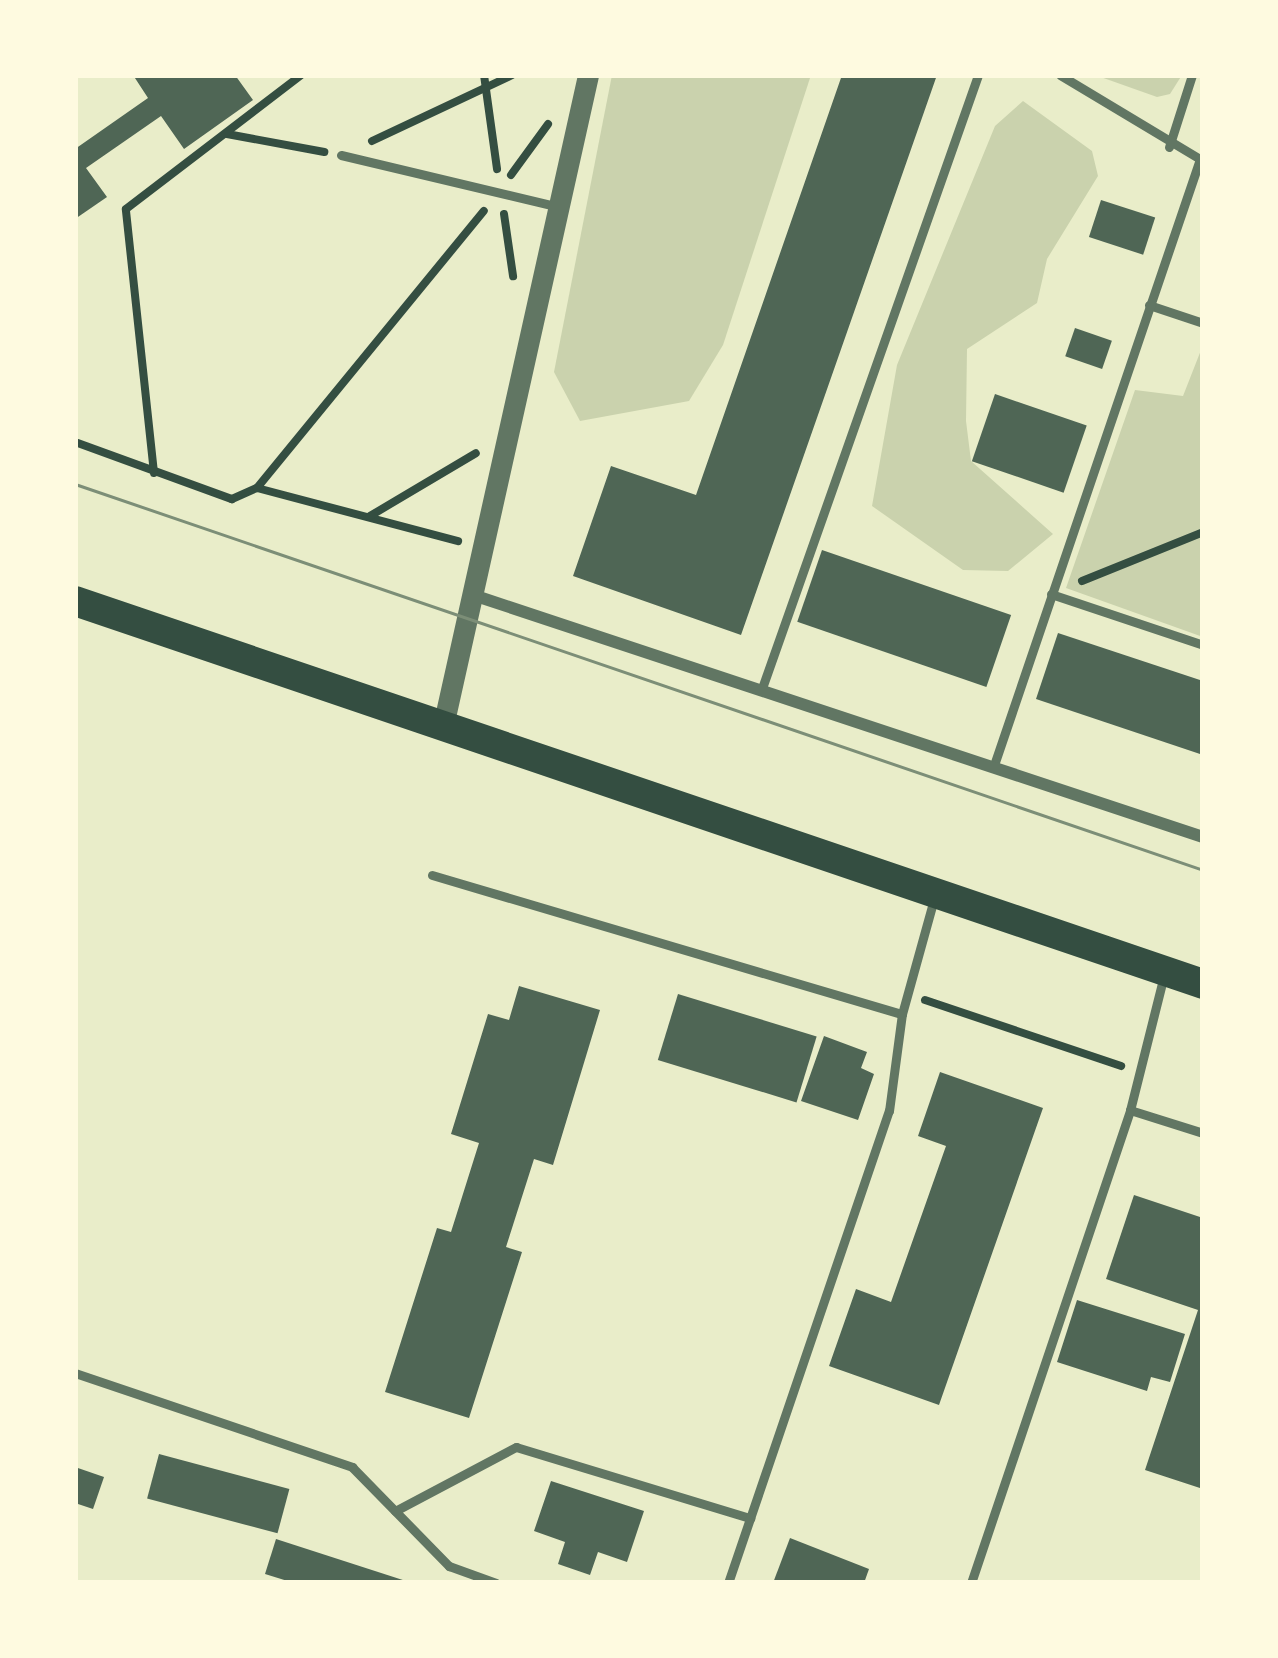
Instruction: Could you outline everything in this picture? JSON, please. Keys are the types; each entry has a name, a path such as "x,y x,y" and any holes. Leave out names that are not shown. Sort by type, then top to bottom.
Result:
{"main road":[{"path":"75,601 1203,984"}],"street":[{"path":"443,726 588,78"},
{"path":"472,595 1203,837"}],"lane":[{"path":"761,691 977,75"},
{"path":"992,768 1200,159 1169,147 1060,75"},
{"path":"1169,147 1192,75"},
{"path":"341,155 559,207"},
{"path":"1149,305 1203,323"},
{"path":"1051,594 1203,645"},
{"path":"432,875 902,1014"},
{"path":"728,1583 889,1111 902,1014 936,894"},
{"path":"971,1583 1130,1109 1165,971"},
{"path":"1130,1109 1203,1133"},
{"path":"75,1373 352,1467 449,1566 496,1583"},
{"path":"395,1511 516,1447 750,1518"}],"path":[{"path":"154,473 126,209 301,75"},
{"path":"226,134 341,155 512,75"},
{"path":"75,442 232,499 257,488 588,78"},
{"path":"369,517 508,433"},
{"path":"257,488 483,548"},
{"path":"1051,594 1203,532"},
{"path":"908,994 1140,1072"}],"green space":[{"path":"612,75 811,75 723,345 689,401 580,421 554,372"},
{"path":"1095,75 1182,75 1170,94 1157,97"},
{"path":"1023,101 1092,151 1098,176 1047,259 1037,303 967,349 966,421 971,461 1053,534 1008,571 963,570 872,506 897,365 995,126"},
{"path":"1203,345 1203,637 1066,588 1135,390 1183,396"}],"building":[{"path":"133,75 235,75 253,100 184,149 161,116 86,168 107,197 75,219 75,149 148,98"},
{"path":"842,75 937,75 741,635 573,576 611,466 696,495"},
{"path":"1101,200 1155,218 1143,255 1089,237"},
{"path":"1075,328 1112,341 1102,369 1065,356"},
{"path":"995,394 1087,426 1064,493 972,461"},
{"path":"822,550 1011,615 986,687 797,622"},
{"path":"1058,633 1203,681 1203,755 1036,699"},
{"path":"519,986 600,1010 553,1165 534,1159 506,1247 522,1252 469,1418 385,1392 437,1228 451,1232 479,1143 451,1134 488,1014 509,1020"},
{"path":"678,994 817,1036 796,1102 658,1060"},
{"path":"824,1036 867,1052 861,1068 874,1074 858,1120 801,1101"},
{"path":"940,1072 1043,1108 939,1405 829,1366 856,1289 891,1302 946,1146 918,1136"},
{"path":"1134,1195 1203,1218 1203,1489 1145,1470 1198,1310 1106,1279"},
{"path":"1077,1300 1185,1334 1170,1382 1151,1377 1147,1391 1057,1362"},
{"path":"159,1454 289,1489 277,1533 147,1498"},
{"path":"75,1467 104,1477 93,1509 75,1503"},
{"path":"551,1481 644,1511 627,1562 598,1552 590,1575 558,1564 565,1542 534,1531"},
{"path":"790,1538 869,1569 864,1583 773,1583"},
{"path":"276,1539 409,1583 294,1583 265,1574"}],"tram line":[{"path":"75,484 1203,870"}]}
